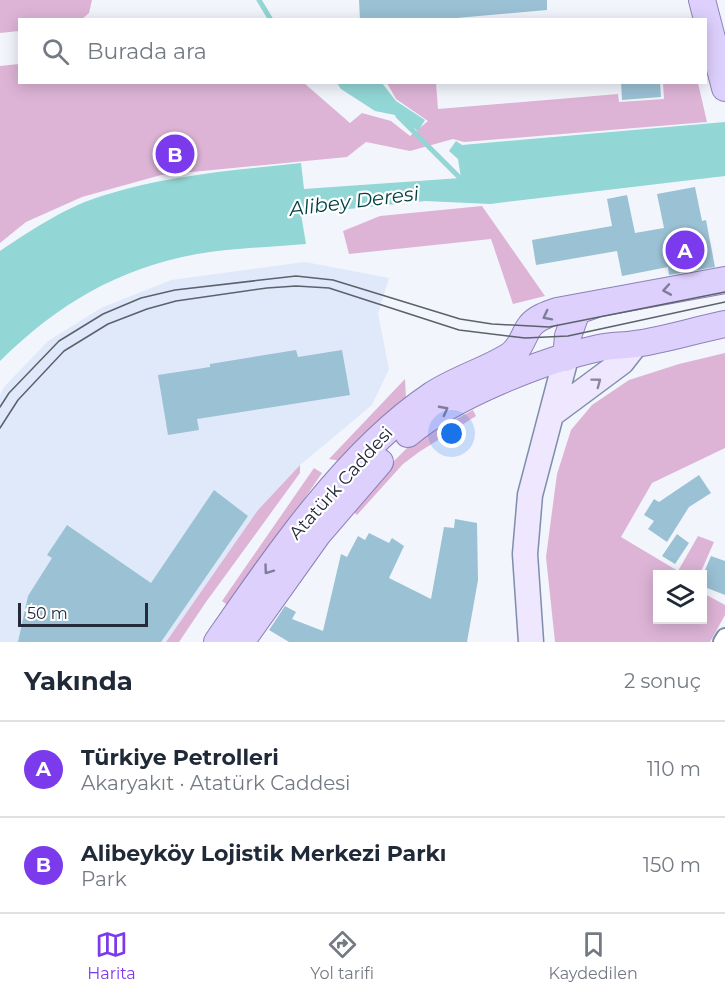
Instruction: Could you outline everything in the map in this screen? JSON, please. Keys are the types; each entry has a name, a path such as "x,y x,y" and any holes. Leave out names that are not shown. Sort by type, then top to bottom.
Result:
{"main road":[{"path":"702,0 707,18"},
{"path":"707,19 725,88"},
{"name":"Atatürk Caddesi","path":"217,642 298,530 352,467 396,422 434,393 513,354 525,338 529,327 545,315 557,310 725,280"},
{"path":"531,642 525,554 530,495 566,358 568,336 578,311 603,302"},
{"name":"Atatürk Caddesi","path":"241,642 318,534 398,443 434,415 473,394 527,371 566,358 598,348 636,344 725,324"},
{"path":"552,414 622,362 636,344"}],"street":[{"path":"722,642 725,636"}],"shaded area":[{"path":"0,0 92,0 89,13 83,18 18,18 18,31 0,33"},
{"path":"18,64 18,84 305,84 350,123 362,113 391,121 410,136 428,121 396,99 388,84 436,84 438,109 618,94 619,102 664,99 663,84 698,84 707,122 464,142 453,139 410,151 366,142 347,157 161,175 82,197 26,222 0,243 0,66"},
{"path":"482,206 545,296 513,304 491,239 349,254 343,231 380,216"},
{"path":"305,262 389,278 378,314 389,369 372,405 300,465 258,510 166,642 0,642 0,395 4,387 48,341 101,308 171,280"},
{"path":"725,353 725,448 652,483 621,537 676,570 653,570 653,624 707,624 707,595 725,605 725,615 710,642 555,642 546,557 557,474 571,430 592,405 629,380 679,364"},
{"path":"405,379 406,398 341,461 329,459"},
{"path":"473,410 476,416 403,464 357,515 352,510 386,469 413,442"},
{"path":"300,465 300,473 179,642 166,642 258,510"},
{"path":"314,468 322,473 230,607 222,601"},
{"path":"698,536 714,542 702,570 679,570"}],"water":[{"path":"338,84 383,84 396,101 425,120 418,131 395,115 375,111 341,89"},
{"name":"Alibey Deresi","path":"725,122 725,176 490,204 425,201 301,214 306,244 197,254 141,269 115,279 67,306 44,322 0,361 0,251 64,212 105,195 178,178 301,163 304,189 461,178 458,159 449,151 456,141 462,145"}],"building":[{"path":"359,0 547,0 547,10 457,18 360,18"},
{"path":"621,84 660,84 661,97 622,100"},
{"path":"695,187 702,221 706,220 715,267 669,275 668,267 622,276 617,251 536,265 532,240 612,226 607,199 627,195 635,233 664,228 657,194"},
{"path":"296,350 298,357 342,350 350,395 197,419 199,430 168,435 158,375"},
{"path":"699,475 711,493 689,507 667,542 648,529 654,521 644,515 654,499 659,502"},
{"path":"214,490 248,516 161,642 18,642 28,596 52,558 47,555 67,525 151,583"},
{"path":"455,519 477,523 478,580 467,642 289,642 269,630 285,606 296,612 292,619 323,631 341,554 347,557 358,536 365,540 369,533 389,543 392,538 404,546 389,578 431,599 444,527 454,528"},
{"path":"677,534 689,543 675,564 662,556"},
{"path":"711,556 725,561 725,595 707,588 707,570 705,570"}],"waterway":[{"path":"259,0 270,18"},
{"path":"398,116 465,183"}],"tram line":[{"path":"0,407 9,393 59,341 103,314 141,298 175,290 296,276 333,280 460,319 492,324 549,327 725,292"},
{"path":"0,428 18,400 64,351 108,324 176,301 267,288 296,286 329,288 459,330 525,338 568,336 725,302"}],"place":[{"name":"Alibeyköy Lojistik Merkezi Parkı","path":"175,154"},
{"name":"Türkiye Petrolleri","path":"685,250"}]}
